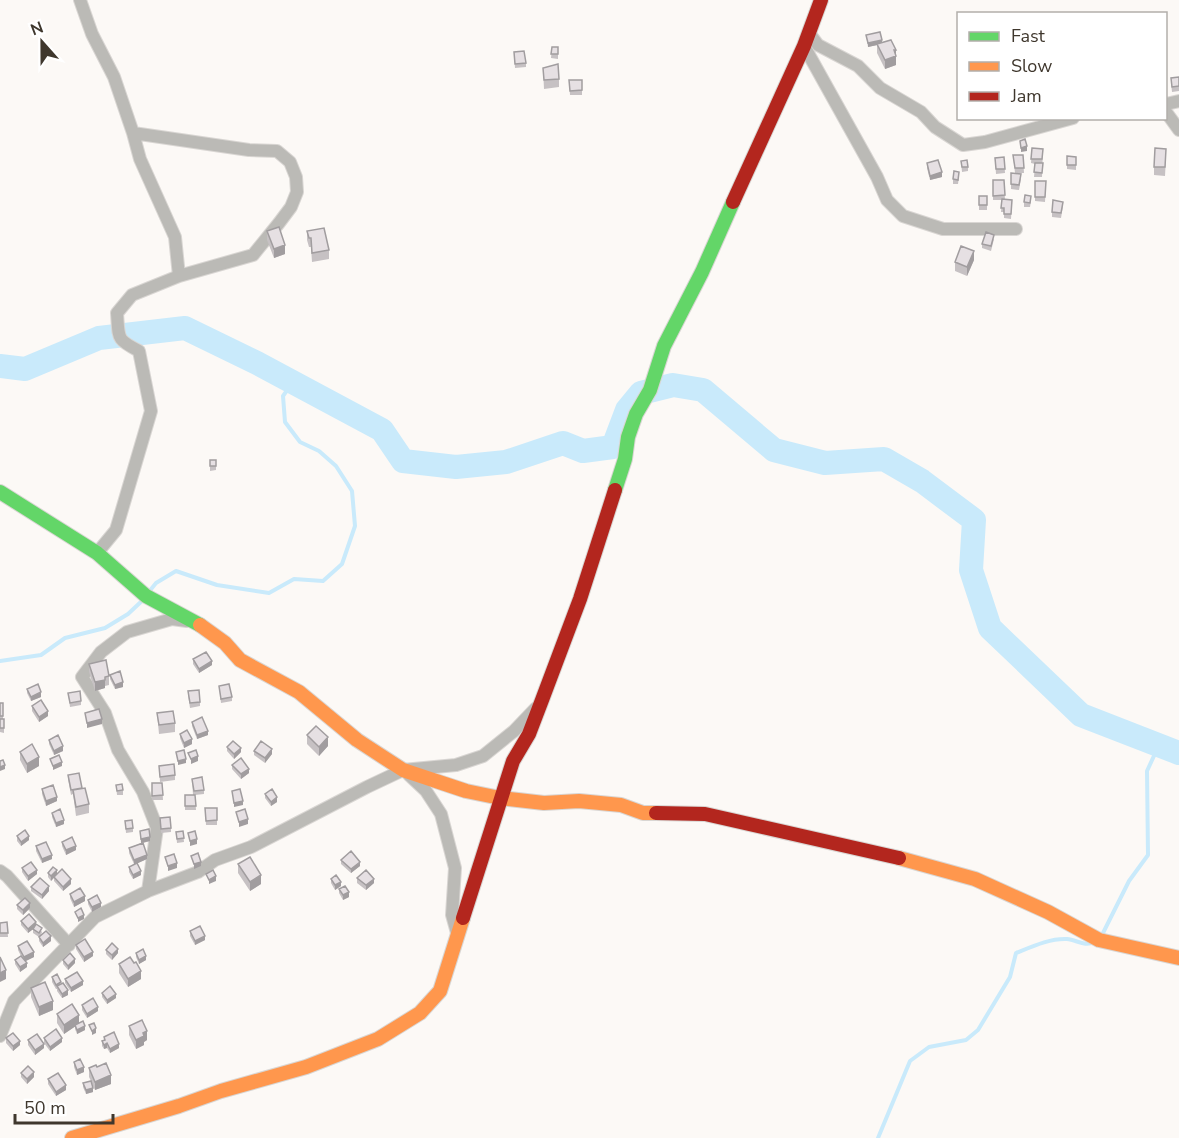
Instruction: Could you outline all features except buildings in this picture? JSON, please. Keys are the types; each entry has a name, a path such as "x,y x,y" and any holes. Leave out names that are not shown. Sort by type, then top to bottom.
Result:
{"street":[{"path":"80,0 92,34 114,77 140,159 175,237 179,276"},
{"path":"72,1138 306,1067 378,1039 420,1013 440,991 513,761 529,734 580,599 625,459 628,437 636,414 650,390 664,346 702,272 807,39 822,0"},
{"path":"807,39 858,66 880,88 921,112 935,127 963,145 985,142 1066,120"},
{"path":"807,39 887,200 903,216 942,229 1016,229"},
{"path":"1167,113 1179,130"},
{"path":"97,553 116,530 151,411 139,351 122,342 119,336 117,313 132,295 179,276 253,255 291,207 297,192 296,177 290,162 277,151 230,147 133,133"},
{"path":"0,492 97,553 146,596 197,623 225,643 240,660 299,692 357,740 403,770 426,791 441,814 455,868 452,915 457,933"},
{"path":"148,891 157,828 143,792 118,750 105,712 82,677 101,652 127,632 172,619 197,623"},
{"path":"0,1036 14,1001 95,917 148,891 198,872 215,860 250,847 403,770 456,765 483,756 514,731 542,700"},
{"path":"403,770 466,791 500,798 544,803 579,801 621,805 644,813 705,814 897,858 975,879 1048,912 1099,940 1179,958"},
{"path":"0,871 69,945"}],"waterway":[{"path":"0,366 25,369 99,338 185,328 257,363 382,430 403,461 456,467 506,462 563,443 583,451 613,447 627,410 641,393 673,385 703,390 774,450 825,463 884,459 922,481 974,520 971,570 990,628 1081,715 1179,753"},
{"path":"148,593 156,583 176,571 217,585 269,593 294,579 323,581 342,564 355,526 352,491 336,466 319,451 300,442 285,422 283,396 293,382"},
{"path":"0,661 41,655 65,638 105,628 128,614 144,599"},
{"path":"1102,935 1129,881 1148,855 1147,771 1159,745"},
{"path":"878,1138 910,1061 929,1047 966,1040 978,1030 1010,977 1016,953 1054,940 1067,939 1087,944 1094,942"}],"traffic: fast":[{"path":"615,490 636,414 650,390 664,346 702,272 733,202"},
{"path":"0,492 97,553 146,596 200,625"}],"traffic: slow":[{"path":"200,625 225,643 240,660 299,692 357,740 403,770 466,791 500,798 544,803 579,801 621,805 643,813 656,813"},
{"path":"899,858 975,879 1048,912 1099,940 1179,958"},
{"path":"72,1138 306,1067 378,1039 420,1013 440,991 463,918"}],"traffic: jam":[{"path":"733,202 804,46 821,0"},
{"path":"463,918 513,761 529,734 542,700 580,599 615,490"},
{"path":"656,813 705,814 899,858"}]}
